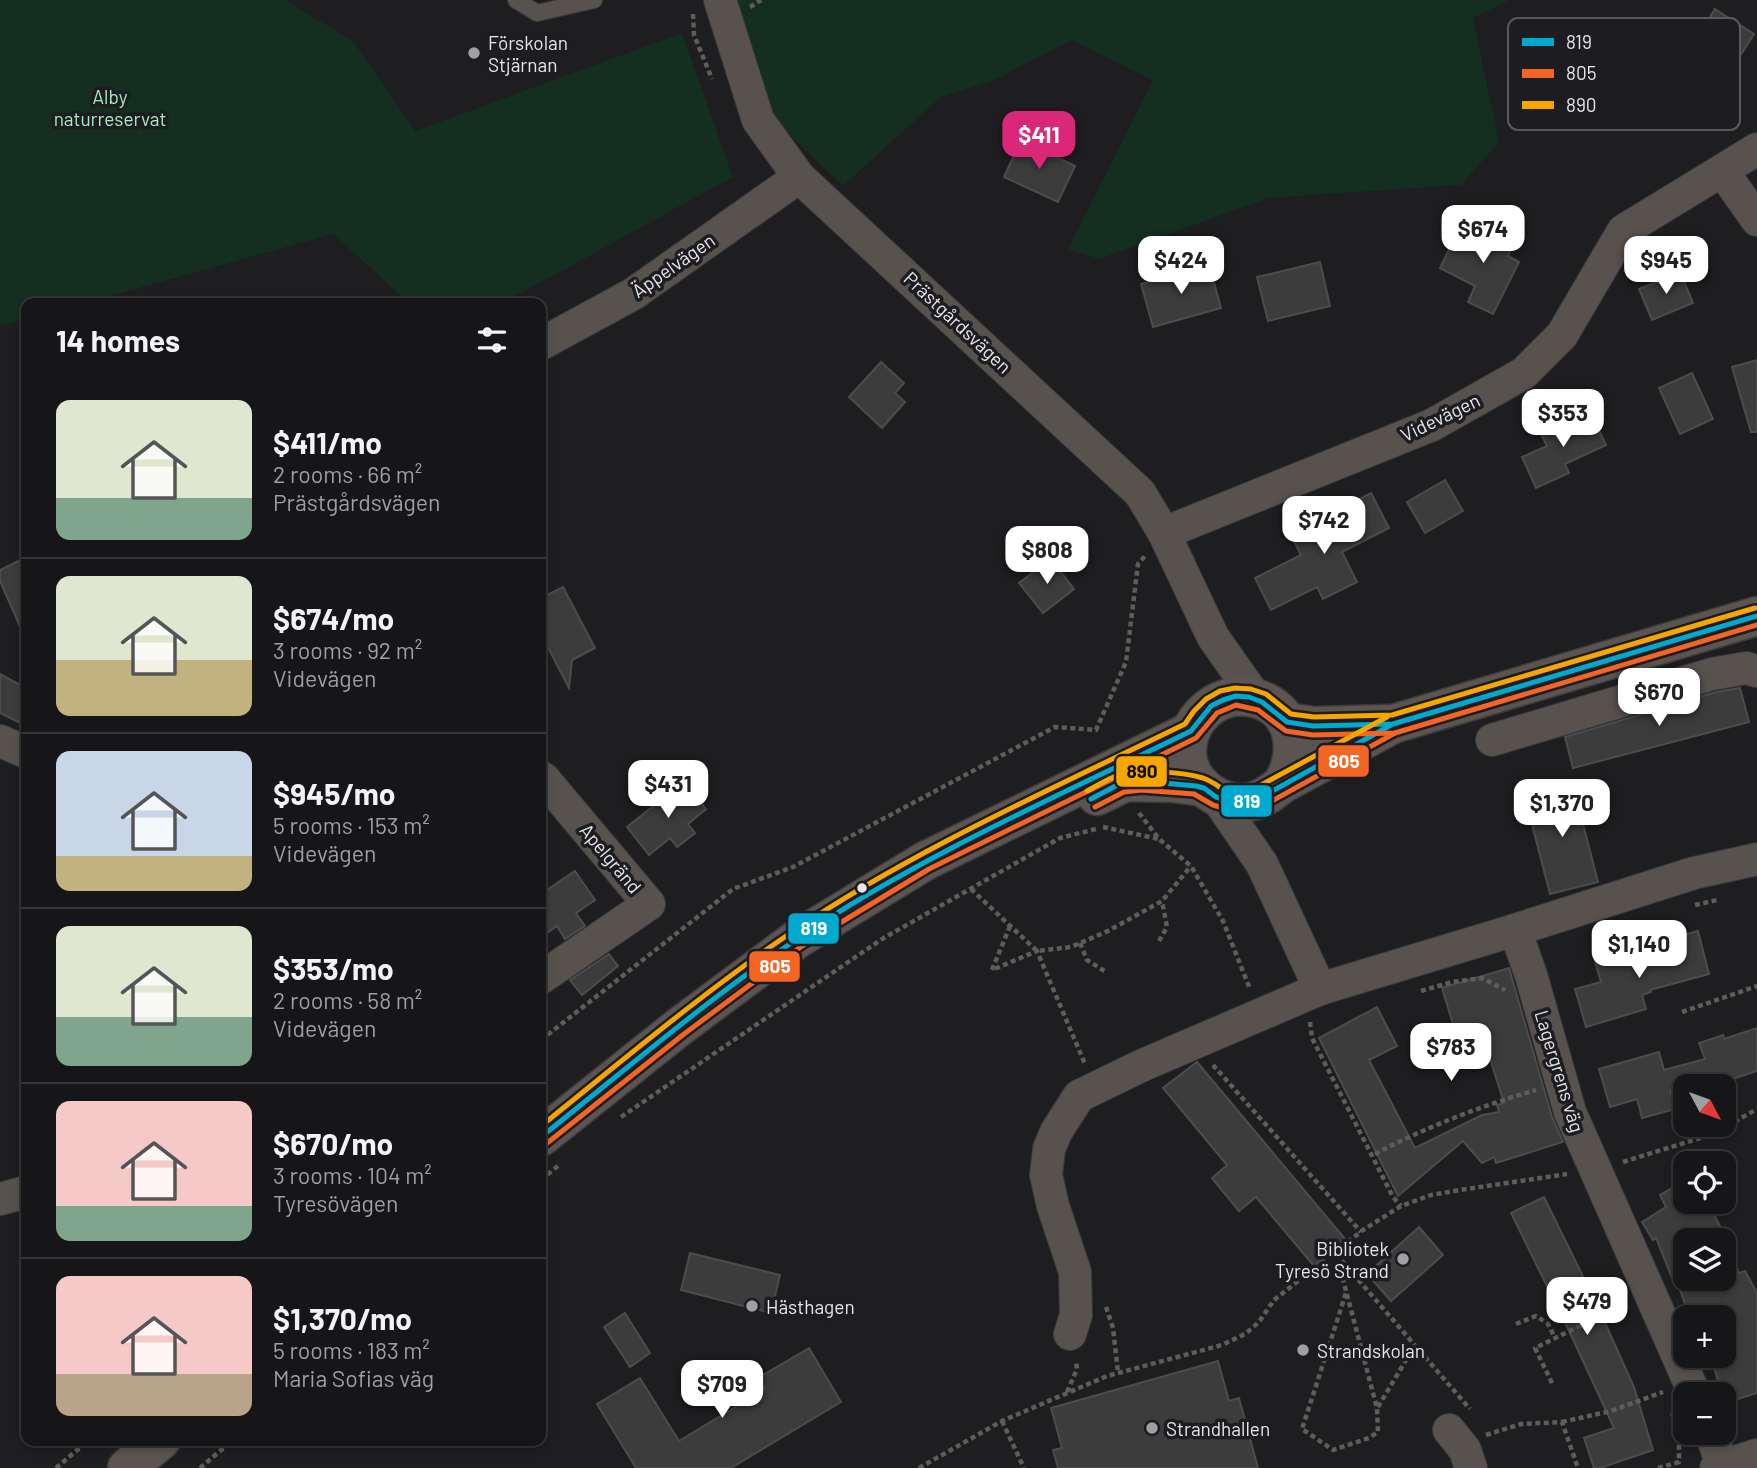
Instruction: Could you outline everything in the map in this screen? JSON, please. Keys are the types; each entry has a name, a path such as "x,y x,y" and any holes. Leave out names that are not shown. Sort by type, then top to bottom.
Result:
{"main road":[{"path":"679,1027 936,876 1126,782 1174,783 1210,792 1236,803 1253,802 1393,724 1757,617"},
{"path":"551,1150 679,1027 797,939 925,861 1201,718 1226,698 1256,698 1275,708 1287,722 1292,734 1294,752 1290,771 1275,790"},
{"path":"1201,718 1188,755 1192,771 1210,792"},
{"path":"1287,722 1313,726 1393,724"},
{"path":"127,1468 154,1446"}],"street":[{"name":"Prästgårdsvägen","path":"720,0 758,120 799,177 1140,493 1164,533 1213,637 1256,698"},
{"name":"Videvägen","path":"1164,533 1432,425 1524,373 1562,335 1623,231 1757,149"},
{"path":"1723,172 1757,220"},
{"name":"Äppelvägen","path":"546,341 633,294 799,177"},
{"name":"Prästgårdsvägen","path":"1201,718 1215,681 1213,637"},
{"path":"1492,740 1712,674 1746,668 1757,671"},
{"path":"0,741 21,750"},
{"name":"Apelgränd","path":"546,781 649,904 546,975"},
{"path":"1262,864 1260,845 1275,790"},
{"path":"1210,792 1262,864 1320,989"},
{"path":"1070,1334 1076,1315 1075,1272 1053,1206 1046,1175 1049,1149 1056,1132 1079,1096 1320,989 1694,873 1757,859"},
{"name":"Lagergrens väg","path":"1515,930 1531,975 1570,1112 1689,1382"},
{"path":"0,1199 21,1193"},
{"path":"1467,1422 1465,1450 1471,1468"},
{"path":"1715,1445 1721,1467 1757,1455"}],"lane":[{"path":"516,0 537,13 594,0"}],"path":[{"path":"1098,737 1096,730 1126,662 1138,564 1164,533"},
{"path":"546,1036 733,889 793,867 1055,727 1096,730"},
{"path":"1136,808 1159,838 1191,866 1223,921 1261,1016"},
{"path":"1102,827 1107,817"},
{"path":"615,1121 882,939 1060,838 1102,827 1159,838"},
{"path":"1010,926 992,970 1037,951 1071,947 1108,931 1162,901 1191,866"},
{"path":"970,889 1037,951 1095,1087"},
{"path":"1159,941 1167,927 1162,901"},
{"path":"1080,943 1087,960 1106,972"},
{"path":"1682,1012 1757,986"},
{"path":"1297,1025 1333,1016 1320,989"},
{"path":"1310,1021 1312,1038 1393,1197 1401,1206"},
{"path":"1211,1062 1361,1232"},
{"path":"1375,1154 1409,1136 1496,1101 1561,1082"},
{"path":"919,1468 1002,1422 1118,1373 1222,1345 1245,1334 1259,1322 1275,1300 1361,1232 1401,1206 1431,1195 1595,1171 1713,1134 1757,1109"},
{"path":"1336,1253 1377,1408 1378,1432 1370,1438 1333,1450 1302,1429 1346,1293"},
{"path":"1336,1253 1415,1345 1467,1422 1484,1436 1521,1424 1562,1422 1611,1411 1663,1392"},
{"path":"1104,1301 1113,1328 1118,1373"},
{"path":"1552,1383 1535,1348 1628,1302"},
{"path":"1516,1324 1536,1316 1548,1324 1555,1338"},
{"path":"1377,1408 1415,1345"},
{"path":"1002,1422 1024,1468"},
{"path":"1562,1422 1578,1468"},
{"path":"56,1468 82,1446"},
{"path":"200,1468 226,1446"}],"green space":[{"name":"Alby naturreservat","path":"0,0 285,0 353,41 415,131 682,33 733,177 512,298 403,298 333,234 103,298 21,298 21,320 0,326"},
{"path":"729,0 1509,0 1473,18 1499,142 1461,185 1268,198 1099,259 1068,249 1153,80 1072,40 993,81 941,97 843,186 791,136 768,105"}],"building":[{"path":"1715,9 1729,18 1709,18"},
{"path":"1740,25 1754,34 1740,56"},
{"path":"1021,140 1075,166 1058,202 1004,177"},
{"path":"1487,224 1516,239 1508,256 1519,262 1493,314 1468,302 1475,286 1440,268 1458,231 1479,241"},
{"path":"1320,262 1330,306 1268,321 1257,277"},
{"path":"1209,264 1221,308 1153,327 1141,284"},
{"path":"1680,272 1693,303 1652,320 1639,289"},
{"path":"1757,360 1757,432 1751,432 1732,367"},
{"path":"881,362 904,383 895,393 905,402 882,428 849,397"},
{"path":"1692,373 1713,419 1680,434 1659,388"},
{"path":"1590,411 1606,445 1565,464 1569,473 1536,488 1522,457 1547,446 1541,434"},
{"path":"1445,480 1463,511 1425,533 1407,502"},
{"path":"1371,493 1389,528 1342,552 1357,582 1323,599 1317,587 1271,610 1255,578 1301,555 1293,539 1355,508 1352,503"},
{"path":"1051,559 1074,589 1043,613 1019,583"},
{"path":"21,560 21,629 0,581 0,570"},
{"path":"563,587 595,648 572,660 569,688 546,644 546,596"},
{"path":"0,674 21,685 21,716 18,722 0,713"},
{"path":"1740,688 1749,722 1573,768 1565,737 1716,692"},
{"path":"684,782 706,809 688,824 695,833 677,847 670,838 649,855 627,827"},
{"path":"1573,785 1598,882 1550,894 1525,797"},
{"path":"575,871 595,900 576,913 585,926 565,939 557,926 546,934 546,891"},
{"path":"1698,931 1709,974 1650,990 1651,992 1642,995 1646,1009 1586,1027 1575,989 1601,982 1595,962 1630,952 1634,965 1673,953 1669,939"},
{"path":"609,954 618,966 582,995 570,980"},
{"path":"1509,968 1552,1117 1563,1142 1496,1163 1494,1157 1482,1163 1463,1141 1398,1196 1319,1038 1377,1007 1397,1046 1369,1060 1415,1148 1482,1115 1499,1112 1497,1105 1504,1103 1482,1033 1475,1035 1473,1029 1456,1034 1442,988"},
{"path":"1757,1028 1757,1071 1736,1078 1736,1074 1673,1074 1673,1090 1670,1091 1673,1110 1642,1118 1637,1099 1610,1107 1599,1069 1659,1052 1664,1070 1705,1059 1699,1043 1723,1035 1724,1039"},
{"path":"1197,1062 1346,1240 1314,1266 1256,1197 1239,1211 1212,1178 1227,1165 1163,1088"},
{"path":"1673,1188 1673,1214 1714,1214 1721,1228 1673,1228 1672,1278 1656,1238 1653,1240 1642,1222 1666,1207 1660,1195"},
{"path":"1544,1197 1634,1387 1653,1450 1600,1468 1594,1468 1584,1438 1614,1428 1511,1213"},
{"path":"1419,1227 1443,1255 1391,1301 1367,1274"},
{"path":"690,1253 780,1275 771,1313 681,1290"},
{"path":"1736,1266 1739,1273 1745,1271 1757,1293 1757,1393 1736,1400 1736,1382 1718,1382 1714,1368 1736,1368 1736,1305 1685,1305 1680,1291 1736,1291"},
{"path":"625,1313 650,1353 630,1367 604,1327"},
{"path":"809,1348 841,1402 731,1468 636,1468 597,1404 640,1378 679,1441 765,1389 758,1378"},
{"name":"Strandhallen","path":"1218,1361 1229,1401 1239,1398 1258,1468 1058,1468 1053,1450 1062,1448 1051,1408"}],"transit line":[{"name":"890","path":"546,1122 665,1026 792,932 935,847 1185,724 1206,699 1220,691 1251,689 1266,694 1291,714 1314,717 1392,715 1755,608"},
{"name":"819","path":"546,1133 667,1035 797,939 892,881 990,828 1191,731 1211,706 1223,700 1236,696 1249,697 1262,702 1287,722 1313,726 1393,724 1757,616"},
{"name":"805","path":"546,1144 684,1034 802,946 929,869 1196,738 1217,713 1236,705 1258,710 1286,731 1313,735 1395,733 1757,625"},
{"name":"890","path":"1087,791 1121,774 1150,771 1195,776 1228,792 1248,792 1387,717"},
{"name":"819","path":"1091,799 1121,783 1141,781 1196,786 1204,788 1216,797 1234,802 1250,801 1391,725"},
{"name":"805","path":"1095,807 1124,792 1141,790 1194,794 1213,805 1233,811 1253,809 1395,733"}],"place":[{"name":"Förskolan Stjärnan","path":"474,53"},
{"name":"Bibliotek Tyresö Strand","path":"1403,1259"},
{"name":"Hästhagen","path":"752,1306"},
{"name":"Strandskolan","path":"1303,1350"},
{"name":"Strandhallen","path":"1152,1428"}]}
